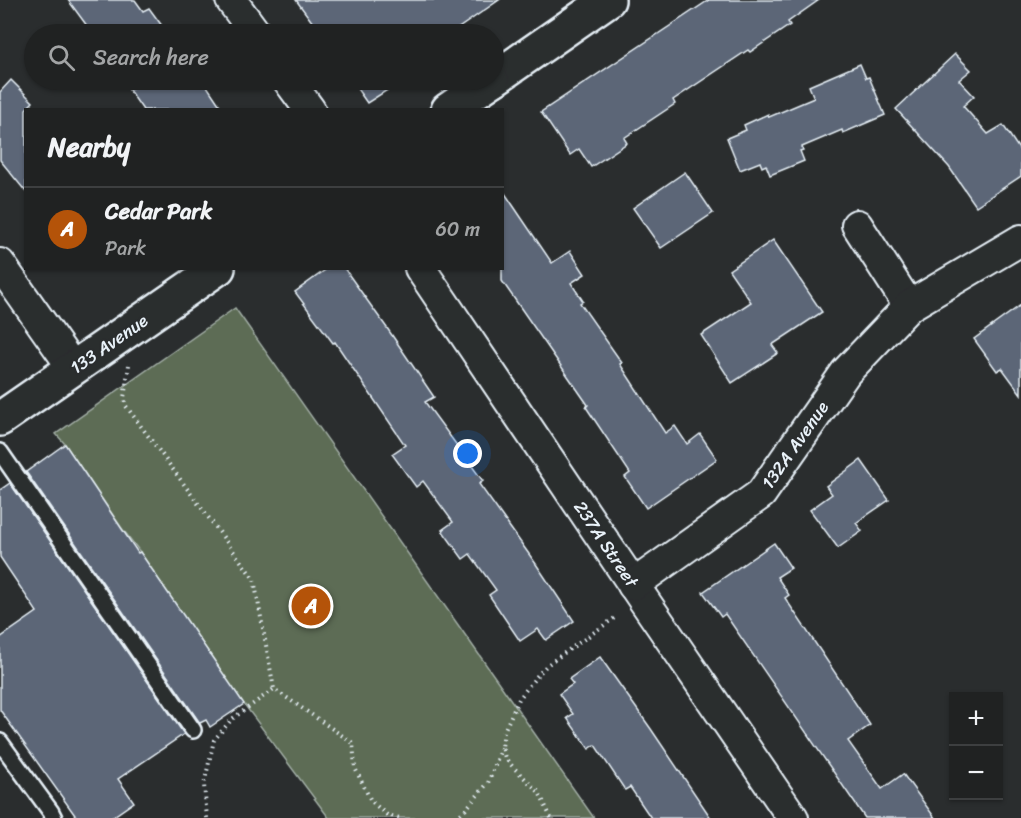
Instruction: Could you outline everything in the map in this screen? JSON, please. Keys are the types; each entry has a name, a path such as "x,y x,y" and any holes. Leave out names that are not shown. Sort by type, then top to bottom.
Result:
{"street":[{"path":"231,0 249,24"},
{"path":"504,71 608,0"},
{"path":"295,90 309,108"},
{"path":"451,108 477,90"},
{"path":"858,225 909,306"},
{"name":"132A Avenue","path":"633,585 761,494 846,372 909,306 1021,240"},
{"path":"0,264 74,368"},
{"name":"133 Avenue","path":"0,419 215,270"},
{"name":"237A Street","path":"421,270 793,818"}],"lane":[{"path":"0,452 194,730"},
{"path":"0,742 54,818"}],"path":[{"path":"130,361 124,398 126,406 254,579 274,689 352,743 355,768 371,801 387,815 400,818"},
{"path":"456,818 488,783 502,747 504,731 519,699 535,678 547,665 616,617"},
{"path":"207,818 204,785 214,740 232,719 274,689"},
{"path":"502,747 505,758 539,792 551,818"}],"green space":[{"path":"235,308 594,818 329,818 244,704 56,434"}],"building":[{"path":"68,0 135,0 143,11 149,8 161,24 86,24"},
{"path":"296,0 499,0 464,24 314,24"},
{"path":"709,0 819,0 788,22 790,25 673,100 675,104 624,138 627,143 591,167 579,149 570,155 541,112"},
{"path":"955,54 971,70 959,80 974,96 963,106 988,134 1003,125 1021,152 1021,176 976,206 949,167 896,109"},
{"path":"860,64 866,78 869,77 885,115 802,147 803,150 800,151 804,161 770,175 766,165 762,167 760,162 740,170 727,138 746,130 744,125 814,98 809,86"},
{"path":"11,80 33,102 24,108 24,190 0,160 0,92"},
{"path":"129,90 210,90 222,108 142,108"},
{"path":"358,90 387,90 367,103"},
{"path":"685,172 713,213 661,248 633,208"},
{"path":"504,192 552,263 570,251 585,274 571,283 583,301 580,303 622,363 620,364 665,433 675,426 687,444 700,434 717,459 646,508 625,477 630,473 586,407 588,405 502,281"},
{"path":"773,240 822,312 772,345 778,353 732,383 701,335 751,302 729,270"},
{"path":"325,270 345,270 434,397 425,402 483,481 479,484 574,621 546,640 538,629 520,641 489,595 496,590 470,554 463,559 442,530 453,522 423,481 416,487 392,454 405,445 335,342 333,343 295,292"},
{"path":"1021,305 1021,394 1002,368 997,371 974,339"},
{"path":"65,444 244,704 210,727 206,720 200,723 26,472"},
{"path":"861,460 889,500 856,523 862,531 838,548 810,510 832,494 826,486"},
{"path":"10,483 184,734 118,779 134,802 111,818 77,818 0,710 0,638 37,612 0,557 0,490"},
{"path":"774,543 791,568 777,577 789,595 785,598 870,725 848,741 882,789 903,774 935,818 865,818 725,614 721,617 703,592"},
{"path":"600,657 711,818 651,818 630,787 625,790 595,745 589,749 567,718 573,714 559,694 573,684 569,679"}],"place":[{"name":"Cedar Park","path":"311,606"}]}
